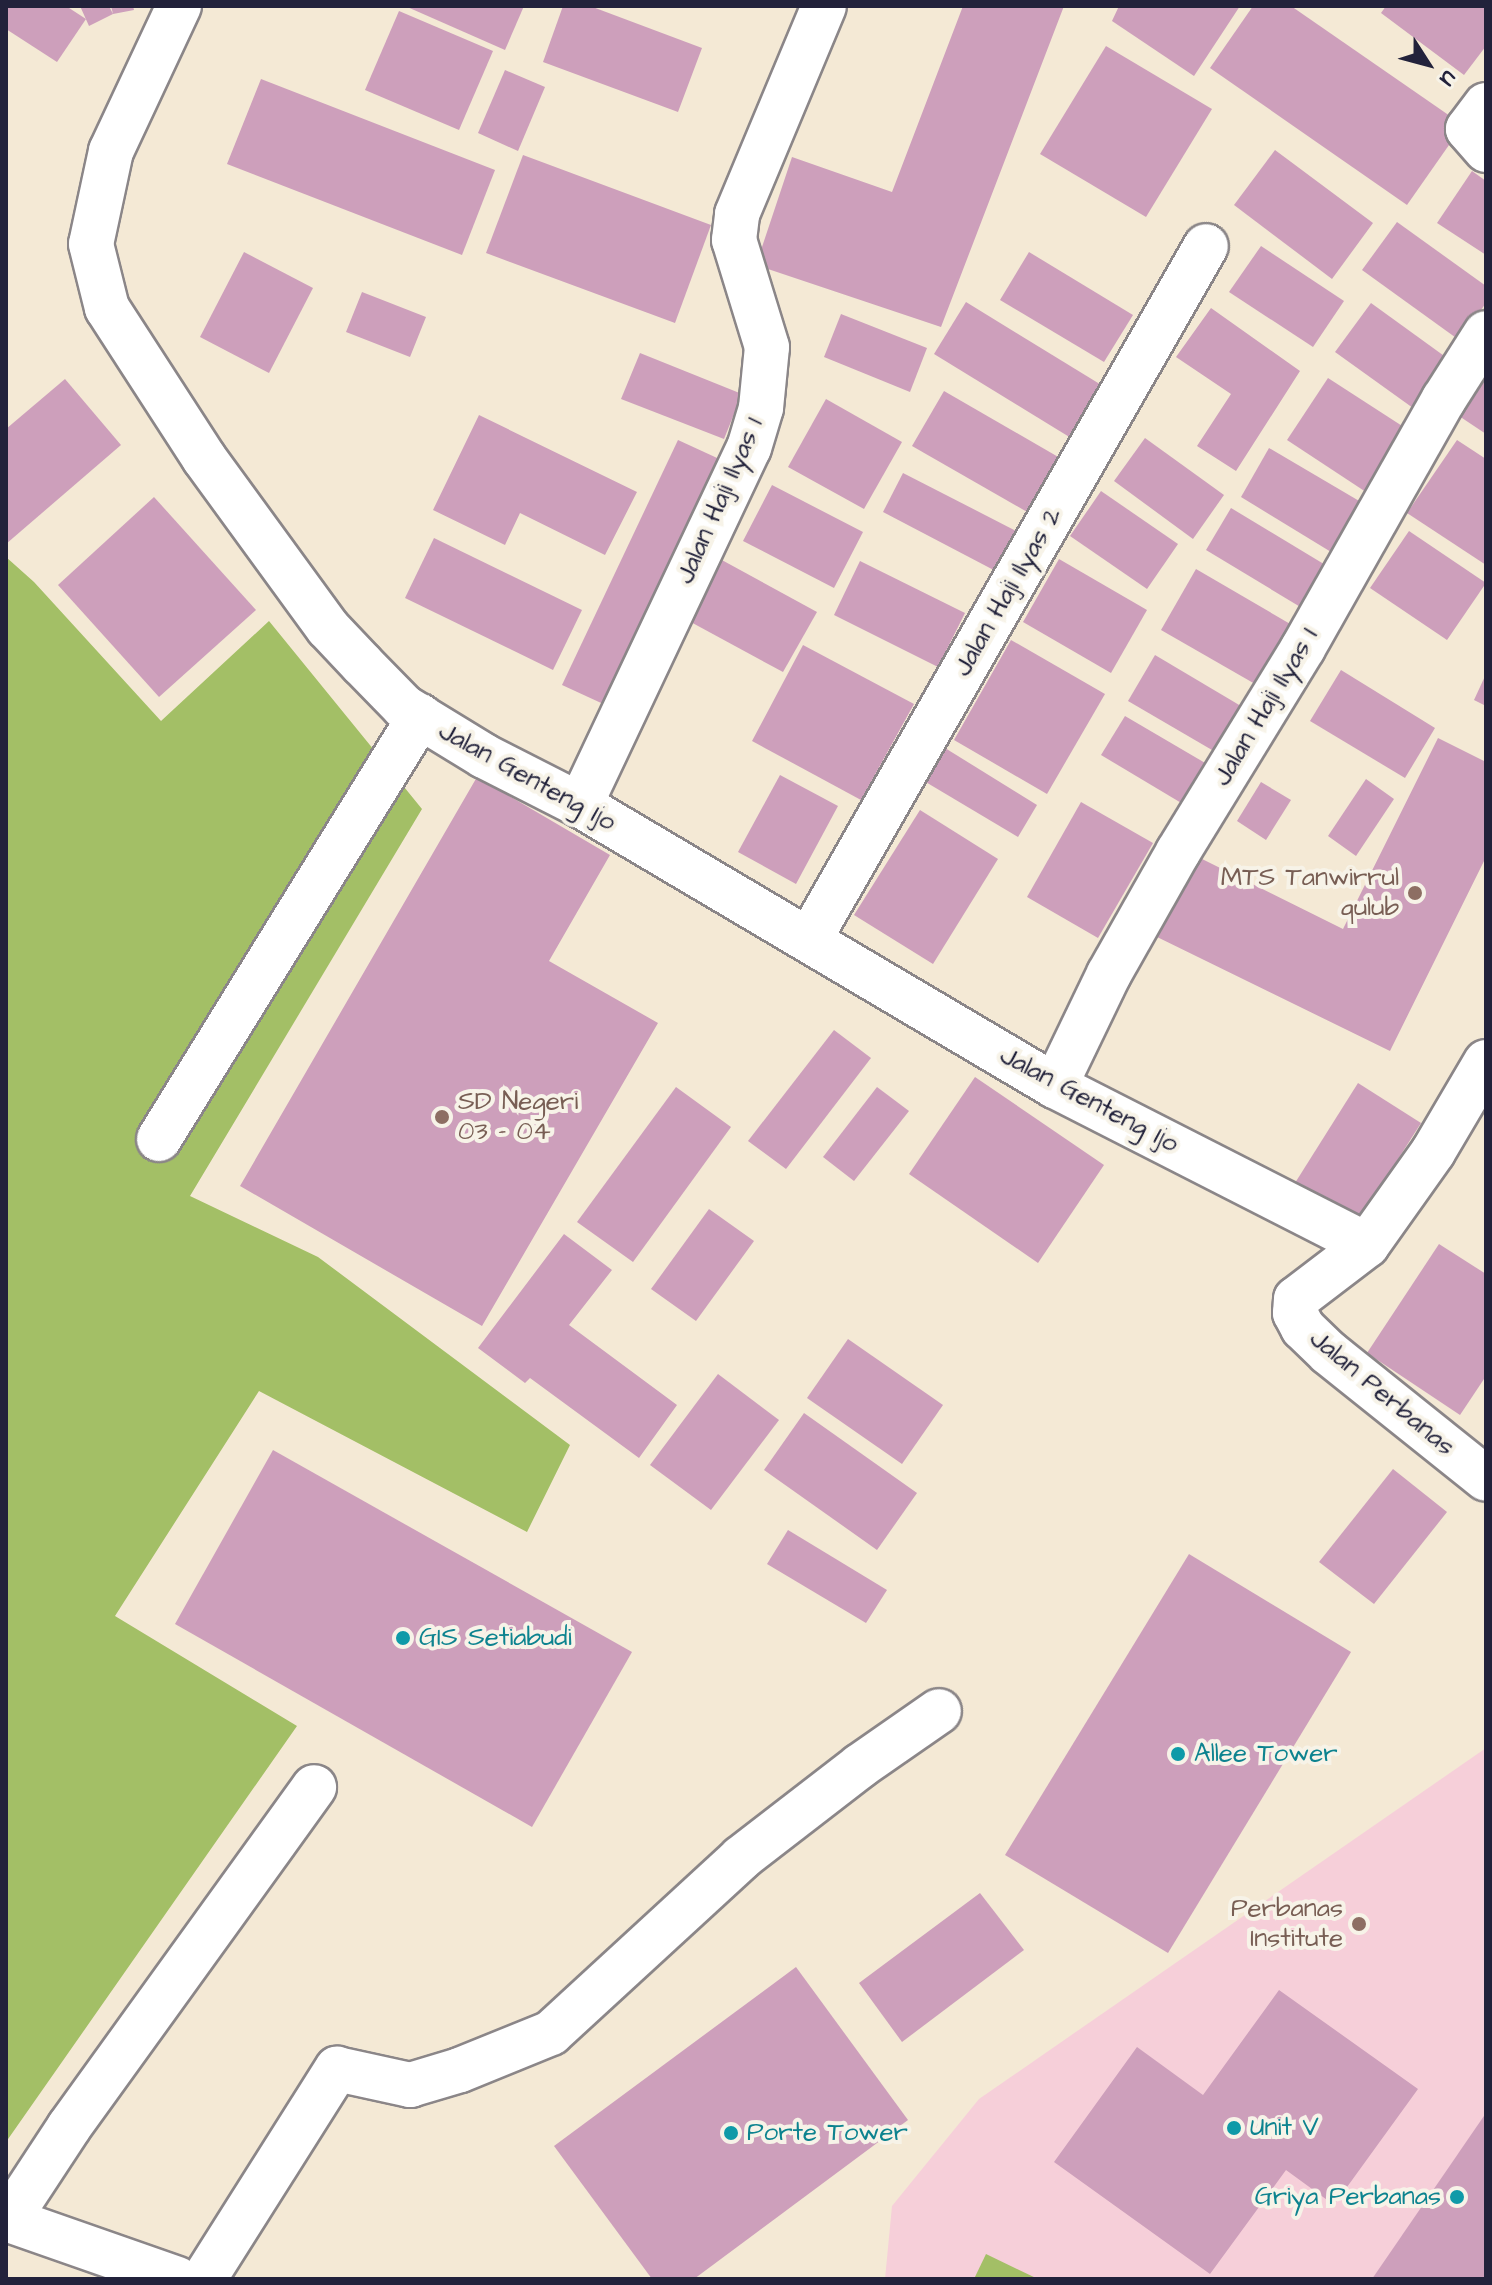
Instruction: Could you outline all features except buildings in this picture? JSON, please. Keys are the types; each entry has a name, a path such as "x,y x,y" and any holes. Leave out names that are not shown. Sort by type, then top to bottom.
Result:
{"street":[{"name":"Jalan Genteng Ijo","path":"179,6 111,151 91,244 107,308 204,458 328,628 404,707 484,756 580,805 810,938 1055,1086 1367,1245"},
{"name":"Jalan Haji Ilyas 1","path":"580,805 749,448 761,408 767,347 734,240 737,214 824,6"},
{"path":"1486,105 1468,129 1486,150"},
{"name":"Jalan Haji Ilyas 2","path":"810,938 1206,246"},
{"name":"Jalan Haji Ilyas I","path":"1055,1086 1109,974 1178,852 1303,648 1444,399 1486,333"},
{"path":"159,1139 420,716"},
{"path":"1367,1245 1433,1152 1486,1062"},
{"name":"Jalan Perbanas","path":"1367,1245 1296,1299 1295,1313 1303,1328 1329,1353 1486,1479"},
{"path":"204,2279 337,2069 410,2085 460,2070 551,2033 741,1858 860,1766 939,1711"},
{"path":"177,2279 7,2219 69,2127 314,1787"}],"shaded area":[{"name":"Perbanas Institute","path":"1486,1748 1486,2279 885,2279 892,2206 979,2099"}],"green space":[{"path":"6,557 34,582 161,721 269,621 422,809 190,1196 318,1257 570,1445 527,1532 259,1391 115,1616 297,1726 6,2142"},
{"path":"986,2254 1038,2279 974,2279"}],"place":[{"name":"MTS Tanwirrul qulub","path":"1415,893"},
{"name":"SD Negeri 03 - 04","path":"442,1117"},
{"name":"GIS Setiabudi","path":"403,1638"},
{"name":"Allee Tower","path":"1178,1754"},
{"name":"Perbanas Institute","path":"1359,1924"},
{"name":"Unit V","path":"1234,2128"},
{"name":"Porte Tower","path":"731,2133"},
{"name":"Griya Perbanas","path":"1457,2197"}]}
